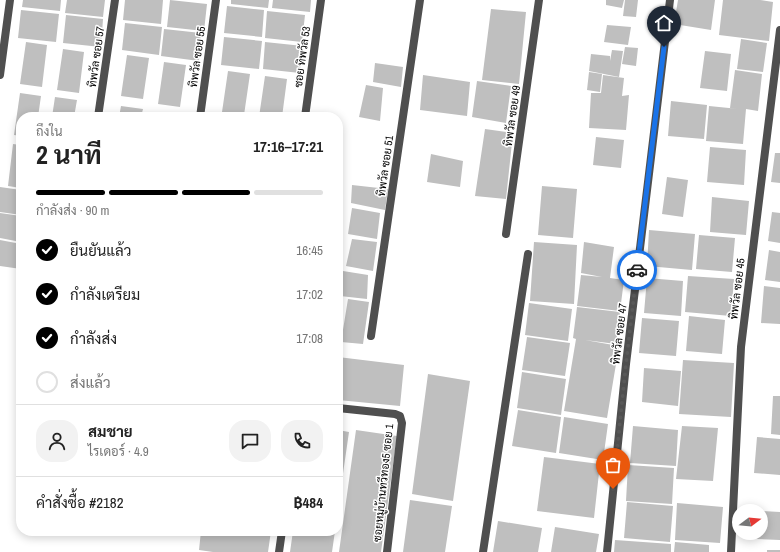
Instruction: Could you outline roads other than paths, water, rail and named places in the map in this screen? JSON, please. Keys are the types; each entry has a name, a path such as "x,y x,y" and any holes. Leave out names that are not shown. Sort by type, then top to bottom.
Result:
{"street":[{"path":"0,75 10,0"},
{"name":"ทิพวัล ซอย 57","path":"99,112 115,0"},
{"name":"ทิพวัล ซอย 55","path":"201,112 216,0"},
{"name":"ซอย ทิพวัล 53","path":"306,112 321,0"},
{"name":"ทิพวัล ซอย 51","path":"371,336 420,0"},
{"name":"ทิพวัล ซอย 49","path":"506,234 539,0"},
{"name":"ทิพวัล ซอย 47","path":"607,552 626,364 670,0"},
{"name":"ทิพวัล ซอย 45","path":"731,552 741,347 780,30"},
{"path":"484,552 528,254"},
{"name":"ซอยหมู่บ้านทวีทอง5 ซอย 1","path":"343,409 395,414 400,416 402,423 387,552"},
{"path":"279,552 281,536"}]}
